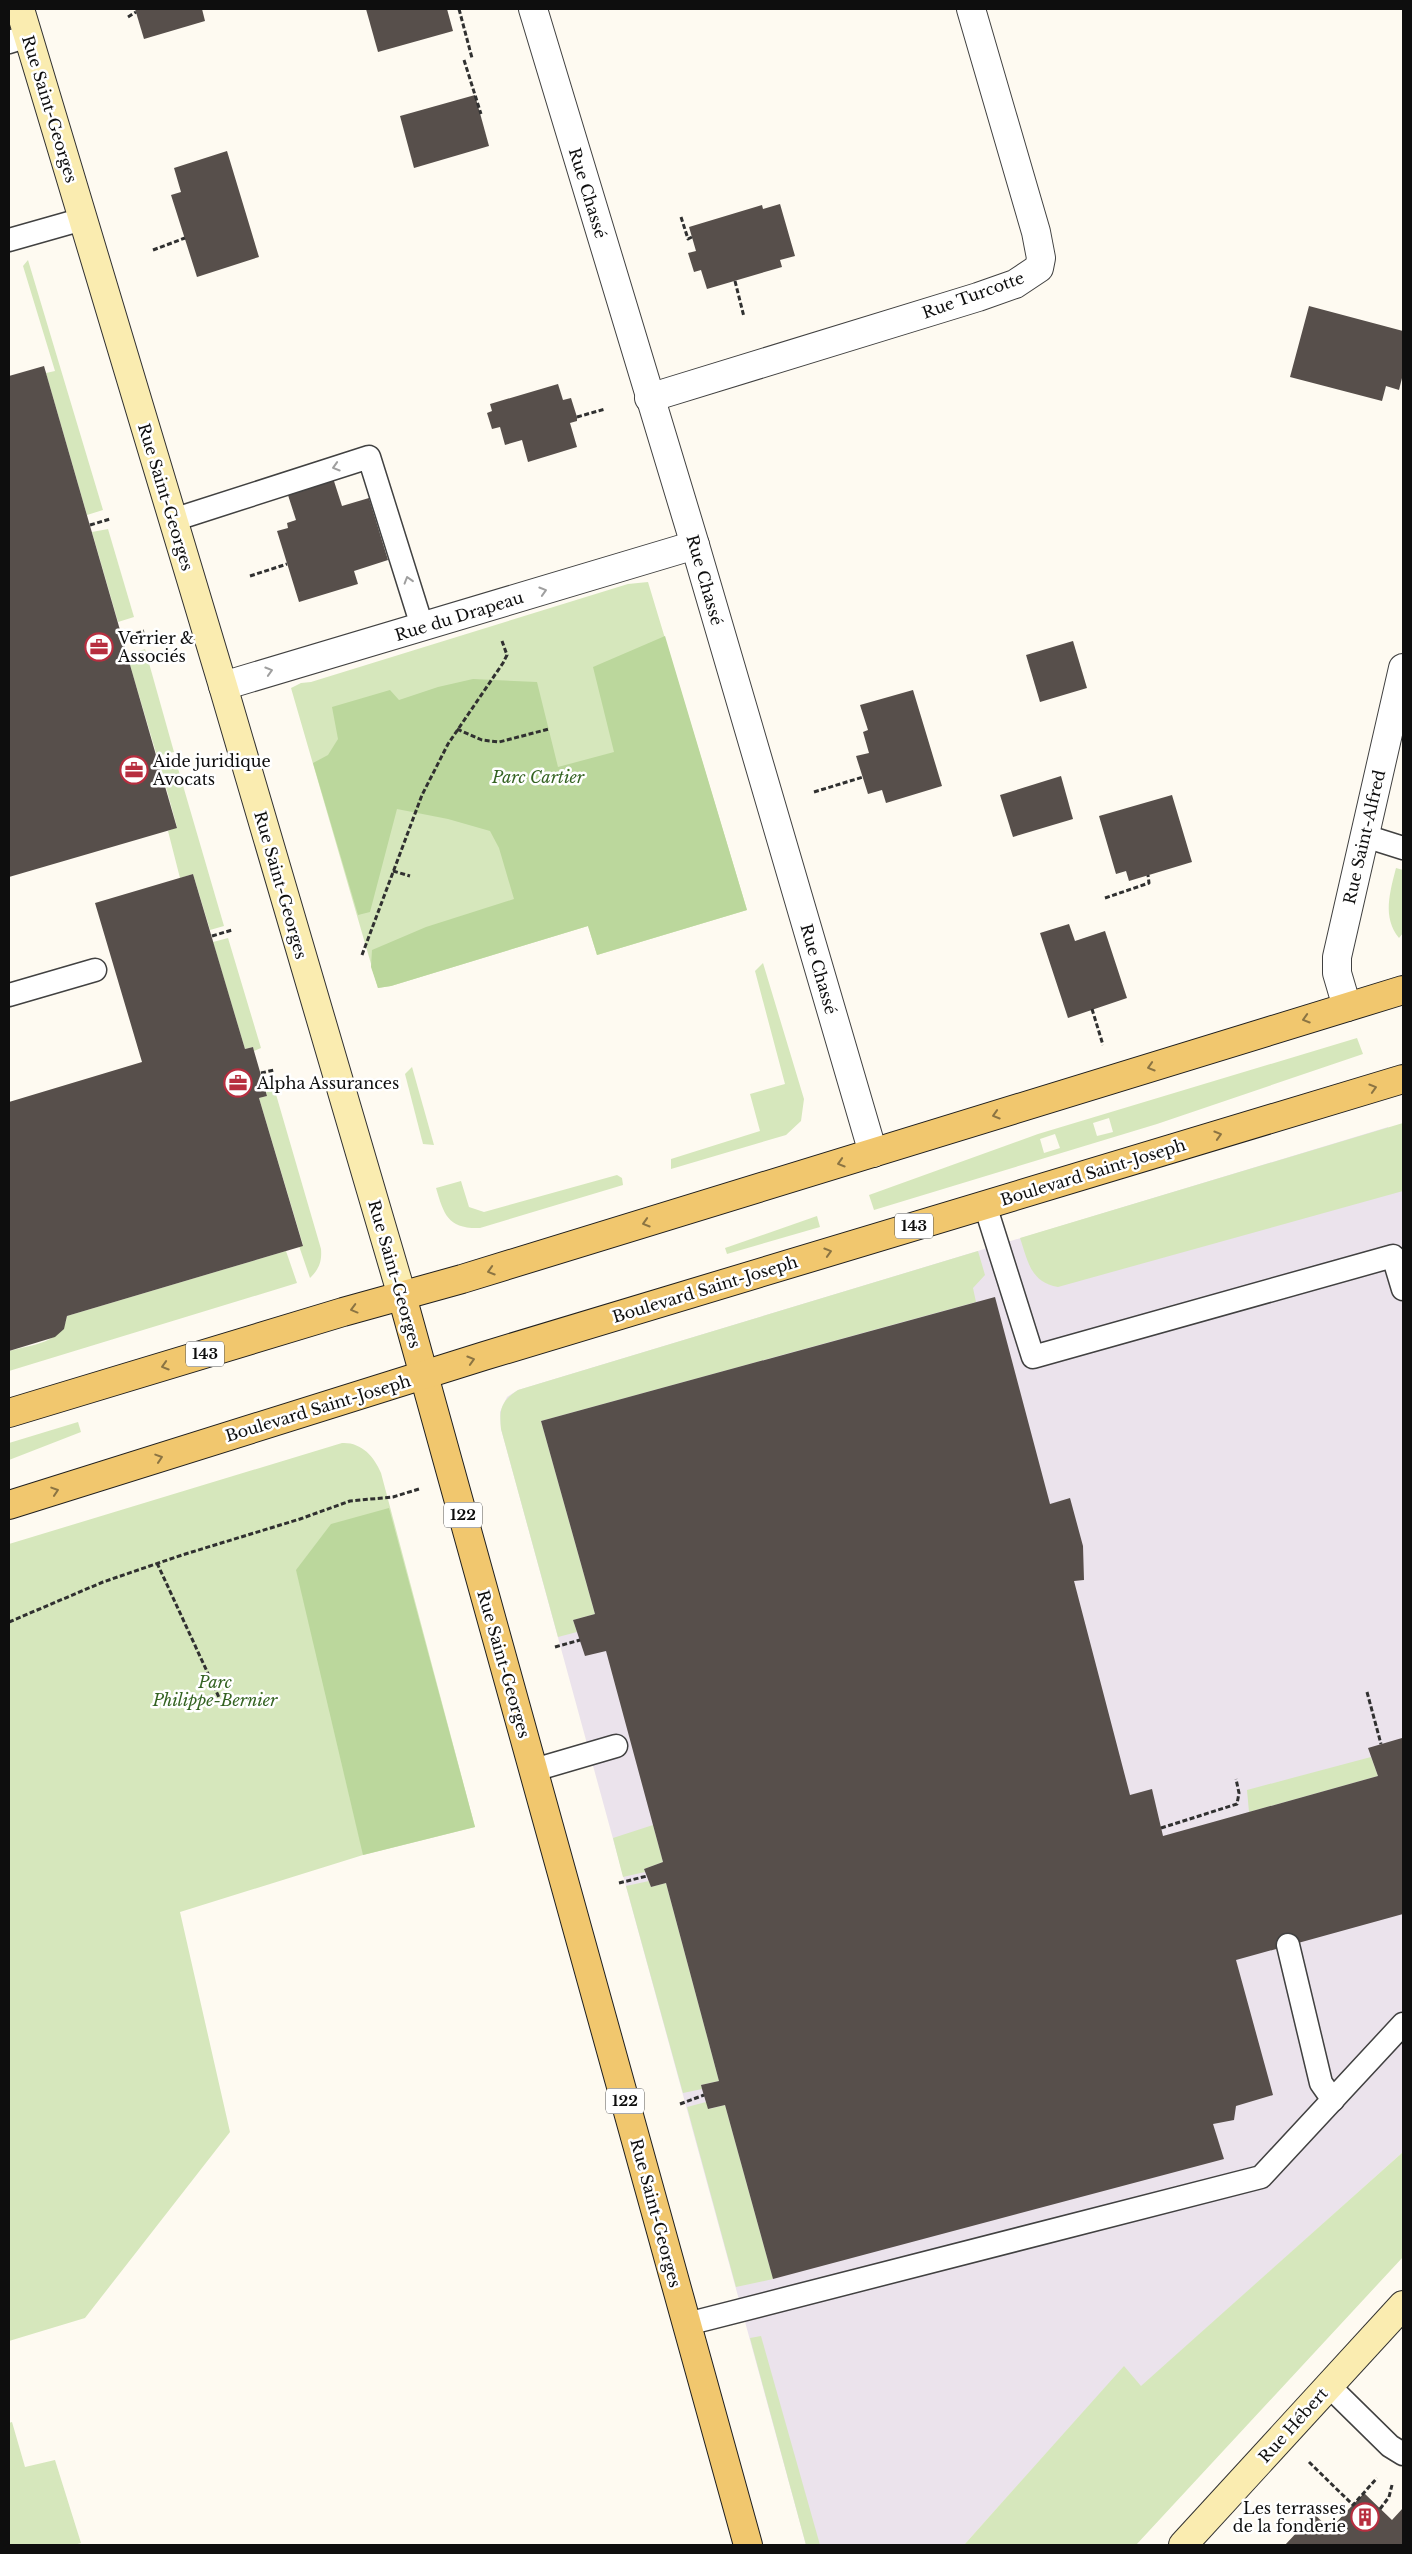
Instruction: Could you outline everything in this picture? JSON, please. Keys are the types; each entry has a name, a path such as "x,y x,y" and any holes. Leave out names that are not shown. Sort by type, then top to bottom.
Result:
{"main road":[{"name":"143","path":"9,1413 402,1296 1403,990"},
{"name":"Boulevard Saint-Joseph","path":"9,1505 424,1374 1403,1079"},
{"name":"Rue Saint-Georges","path":"402,1296 748,2545"}],"street":[{"name":"Rue Saint-Georges","path":"20,9 18,39 82,218 223,686 402,1296"},
{"name":"Rue Chassé","path":"533,9 694,545 873,1153"},
{"name":"Rue Turcotte","path":"649,398 993,292 1024,279 1039,268 1040,258 1036,232 971,9"},
{"name":"Rue du Drapeau","path":"223,686 694,545"},
{"name":"Rue Saint-Alfred","path":"1347,1007 1337,973 1337,957 1403,668"},
{"name":"Rue Hébert","path":"1183,2545 1403,2305"}],"lane":[{"path":"9,240 82,218"},
{"path":"173,520 369,457 422,626"},
{"path":"1365,836 1403,848"},
{"path":"9,995 95,970"},
{"path":"985,1204 1032,1357 1393,1256 1403,1289"},
{"path":"534,1770 616,1746"},
{"path":"1288,1945 1322,2083 1333,2100"},
{"path":"687,2324 1261,2176 1403,2024"},
{"path":"1329,2386 1390,2446 1403,2454"}],"path":[{"path":"458,9 472,58"},
{"path":"128,17 136,12"},
{"path":"464,60 481,114"},
{"path":"681,217 688,239 692,237"},
{"path":"152,250 185,238"},
{"path":"735,281 744,316"},
{"path":"577,417 605,409"},
{"path":"90,525 110,519"},
{"path":"250,576 287,564"},
{"path":"122,638 144,631"},
{"path":"362,955 422,795 457,729 507,655"},
{"path":"457,729 482,740 499,742 549,729"},
{"path":"159,764 181,757"},
{"path":"814,792 862,777"},
{"path":"393,870 410,876"},
{"path":"1105,898 1149,883 1148,875"},
{"path":"212,936 232,930"},
{"path":"1092,1009 1103,1045"},
{"path":"260,1072 274,1070"},
{"path":"9,1622 103,1582 157,1563 300,1519 350,1501 393,1497"},
{"path":"157,1563 222,1704"},
{"path":"555,1647 580,1640"},
{"path":"1367,1692 1381,1744"},
{"path":"1161,1828 1237,1804 1239,1793 1236,1780"},
{"path":"619,1883 647,1876"},
{"path":"680,2104 704,2095"},
{"path":"1309,2462 1352,2505 1374,2481"},
{"path":"1380,2509 1389,2497 1391,2489"}],"shaded area":[{"path":"1388,1127 1403,1179 1403,2152 1141,2387 1124,2367 964,2545 806,2545 501,1429 500,1412 507,1397 518,1390"}],"green space":[{"path":"28,260 103,510 87,515 46,373 55,371 23,266"},
{"path":"108,529 134,617 118,622 92,532"},
{"name":"Parc Cartier","path":"648,582 747,910 597,955 588,926 391,986 378,988 291,688 301,683 311,682 628,584"},
{"name":"Parc Cartier","path":"665,636 747,910 597,955 588,926 391,986 378,988 371,967 372,950 426,927 514,899 499,848 490,831 448,819 397,809 370,912 358,915 313,763 328,755 338,739 332,707 390,690 399,700 438,687 473,679 537,682 558,767 614,752 593,667"},
{"path":"145,649 174,752 157,756 127,655"},
{"path":"177,765 224,926 210,930 193,874 180,878 168,831 177,827 161,769"},
{"path":"1396,868 1403,870 1403,933 1399,938 1394,930 1389,913 1390,895"},
{"path":"228,938 261,1048 254,1051 253,1047 245,1049 213,942"},
{"path":"763,963 804,1099 801,1121 786,1135 671,1169 671,1159 760,1131 750,1094 785,1084 755,971"},
{"path":"1357,1038 1363,1054 1157,1124 874,1210 869,1195 1038,1134","holes":["1109,1118 1113,1132 1097,1136 1093,1123","1055,1134 1060,1148 1044,1153 1040,1139"]},
{"path":"412,1067 434,1145 423,1144 405,1074"},
{"path":"275,1091 321,1249 319,1265 316,1272 310,1278 299,1246 303,1245 259,1098 267,1096 266,1092"},
{"path":"1403,1123 1403,1191 1058,1287 1041,1280 1032,1269 1025,1255 1020,1238"},
{"path":"617,1175 622,1178 623,1185 480,1228 469,1228 454,1223 445,1213 436,1188 461,1181 469,1207 484,1212"},
{"path":"817,1216 820,1227 727,1254 725,1248"},
{"path":"286,1251 297,1283 9,1371 9,1351 36,1344 53,1337 65,1325 67,1316"},
{"path":"978,1251 985,1275 973,1288 976,1302 541,1421 595,1614 573,1620 577,1632 558,1637 501,1429 500,1416 502,1406 508,1398 518,1390"},
{"path":"78,1422 81,1432 9,1460 9,1443"},
{"name":"Parc Philippe-Bernier","path":"342,1443 355,1445 366,1451 375,1461 381,1473 475,1827 363,1855 180,1912 230,2132 85,2318 9,2341 9,1544"},
{"path":"389,1508 475,1827 363,1855 296,1570 331,1524"},
{"path":"1371,1757 1378,1776 1249,1812 1247,1790"},
{"path":"653,1825 663,1862 644,1869 645,1872 623,1877 613,1838"},
{"path":"649,1881 651,1887 666,1883 719,2081 701,2085 702,2089 683,2093 626,1886"},
{"path":"706,2102 709,2109 725,2105 773,2279 736,2287 687,2107"},
{"path":"1403,2152 1403,2257 1136,2545 964,2545 1124,2366 1141,2386"},
{"path":"761,2336 820,2545 806,2545 750,2338"},
{"path":"12,2422 25,2467 55,2460 81,2543 74,2545 9,2545 9,2423"}],"building":[{"path":"135,9 202,9 205,21 144,39"},
{"path":"366,9 447,9 453,31 378,52"},
{"path":"475,95 489,146 414,168 400,116"},
{"path":"227,151 259,257 197,277 171,195 181,192 174,168"},
{"path":"780,204 795,256 780,260 782,267 707,289 701,270 694,272 688,253 696,251 689,227 762,205 763,209"},
{"path":"1309,306 1403,331 1403,374 1399,390 1386,386 1382,401 1290,377"},
{"path":"44,366 177,828 9,877 9,376"},
{"path":"558,384 563,400 571,398 577,417 577,421 570,423 577,447 528,462 522,440 505,445 500,427 492,429 487,413 492,411 490,404"},
{"path":"333,478 342,506 369,498 388,560 354,571 358,584 299,602 277,531 288,528 287,523 296,520 287,492"},
{"path":"1073,641 1087,688 1040,702 1026,655"},
{"path":"913,690 942,786 886,803 882,790 868,794 856,756 869,753 863,732 868,730 860,705"},
{"path":"1061,776 1073,819 1013,837 1000,795"},
{"path":"1172,795 1192,862 1129,881 1126,871 1116,874 1099,816"},
{"path":"193,874 245,1049 253,1047 267,1096 259,1098 303,1246 67,1316 64,1329 55,1337 9,1351 9,1102 142,1062 95,903"},
{"path":"1069,924 1075,941 1105,931 1127,998 1068,1018 1040,933"},
{"path":"995,1297 1050,1504 1070,1498 1083,1546 1084,1580 1074,1581 1130,1795 1152,1789 1163,1836 1378,1776 1368,1748 1402,1738 1403,1914 1236,1960 1273,2095 1236,2106 1234,2120 1213,2124 1224,2159 773,2279 725,2105 708,2109 702,2089 701,2085 719,2081 666,1883 651,1887 644,1869 663,1862 606,1651 585,1656 573,1620 595,1614 541,1421"},
{"name":"Les terrasses de la fonderie","path":"1364,2493 1392,2520 1403,2508 1403,2545 1285,2545 1314,2514 1330,2529"}],"place":[{"name":"Verrier & Associés","path":"99,647"},
{"name":"Aide juridique Avocats","path":"134,770"},
{"name":"Alpha Assurances","path":"238,1083"},
{"name":"Les terrasses de la fonderie","path":"1365,2517"}]}
